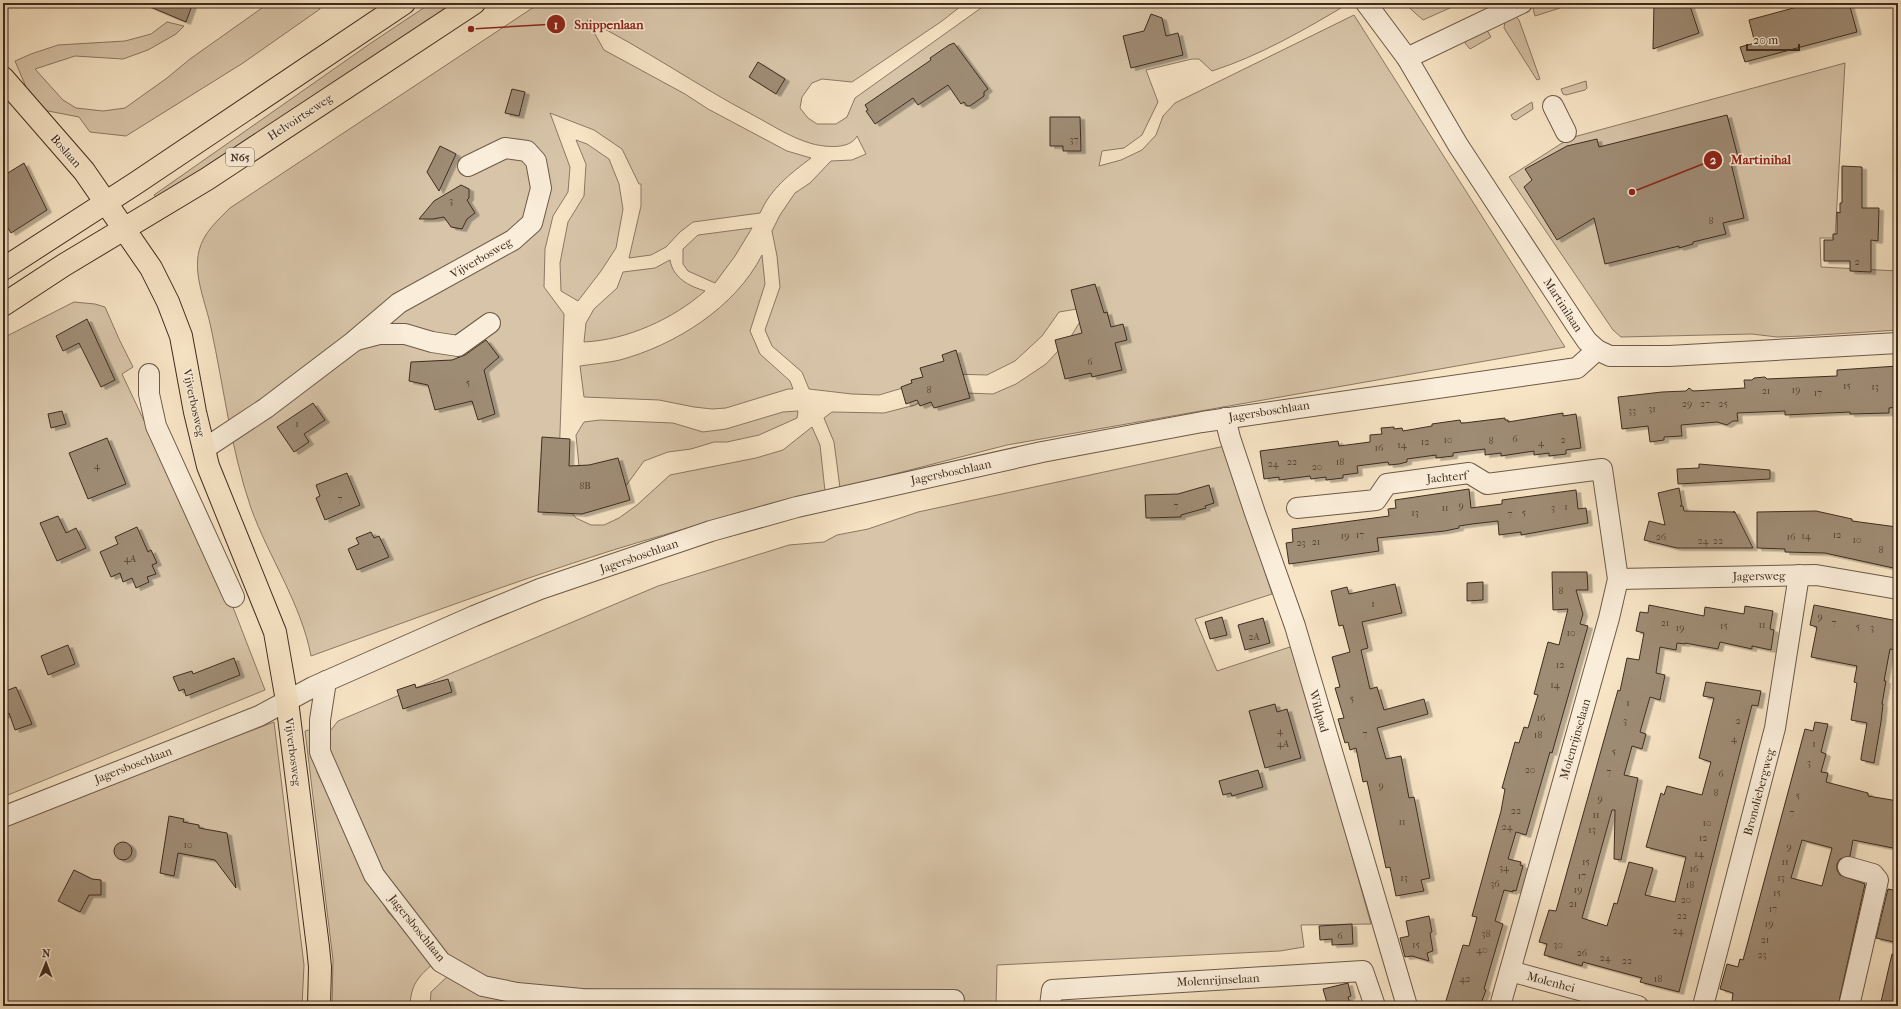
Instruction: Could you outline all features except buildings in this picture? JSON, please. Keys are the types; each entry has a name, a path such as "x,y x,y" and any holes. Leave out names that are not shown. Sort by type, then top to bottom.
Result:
{"main road":[{"path":"3,269 404,3"},
{"name":"Helvoirtseweg","path":"3,305 64,265 208,179 474,3"},
{"name":"Boslaan","path":"3,78 84,171 104,203 124,229"},
{"name":"Vijverbosweg","path":"124,229 151,268 168,302 181,336 208,466 275,632 287,701 318,947 320,967 319,1006"}],"street":[{"name":"Martinilaan","path":"1366,3 1407,58 1458,145 1576,325 1587,341 1597,350 1610,356 1655,356 1898,343"},
{"path":"1407,58 1522,3"},
{"path":"1553,106 1566,132"},
{"name":"Vijverbosweg","path":"204,448 266,408 352,342 399,303 513,240 532,223 541,188 536,161 527,151 505,148 468,166"},
{"name":"Vijverbosweg","path":"352,342 379,334 405,334 432,342 458,346 490,323"},
{"name":"Jagersboschlaan","path":"3,817 260,716 326,681 474,616 540,589 711,531 797,507 855,493 1042,452 1225,418 1577,368 1597,350"},
{"path":"145,370 156,426 234,597"},
{"name":"Wildpad","path":"1225,418 1252,506 1295,626 1407,1006"},
{"name":"Jachterf","path":"1297,508 1376,500 1387,484 1469,473 1487,484 1602,469"},
{"name":"Molenrijnselaan","path":"1500,1006 1607,626 1618,579 1602,469"},
{"path":"200,520 224,508"},
{"name":"Jagersweg","path":"1618,579 1799,575 1828,576 1898,590"},
{"name":"Bronoliebergweg","path":"1703,1006 1775,728 1799,575"},
{"name":"Jagersboschlaan","path":"326,681 320,720 320,752 374,875 441,962 483,986 517,993 582,999 954,1000"},
{"path":"1848,867 1873,874 1878,880 1849,1006"},
{"name":"Molenrijnselaan","path":"1050,1006 1052,990 1363,971 1375,1006"},
{"name":"Molenhei","path":"1510,971 1638,1006"}],"shaded area":[{"path":"269,3 319,3 320,9 243,63 126,136 90,132 79,117 43,110 29,94 15,61 58,45 125,41 151,34 167,22 184,26 176,34 148,50 123,59 75,56 35,69 63,100 76,108 103,111 125,108 167,78 190,59"},
{"path":"431,3 455,3 158,200 154,195 371,43"},
{"path":"540,3 965,3 942,21 852,82 822,79 812,83 802,97 800,108 808,118 817,124 836,124 847,117 855,98 988,3 1345,3 1346,5 1281,42 1230,65 1212,71 1199,59 1192,59 1146,70 1158,102 1142,135 1124,148 1102,151 1099,166 1121,160 1142,150 1156,135 1163,116 1175,103 1354,15 1565,347 1007,445 840,488 834,442 824,418 832,412 884,413 915,405 924,400 965,393 993,394 1016,384 1046,364 1070,338 1089,307 1059,312 1042,336 1015,361 987,375 950,374 879,395 852,394 809,389 802,372 772,346 765,330 780,287 777,256 772,231 780,215 795,193 810,183 831,161 852,160 866,154 857,136 849,144 837,146 818,145 797,138 732,103 629,42 587,20 604,50 685,94 708,109 787,151 811,158 775,189 764,204 760,213 693,222 680,232 666,247 651,255 629,258 641,206 641,184 639,184 622,149 594,130 550,113 570,167 568,192 553,216 545,249 544,287 564,314 559,462 566,506 576,518 591,525 604,525 619,518 637,505 670,475 756,458 783,450 812,427 820,445 825,491 690,527 610,551 498,589 311,656 300,618 258,527 238,464 211,328 199,280 198,260 201,244 207,233 230,208"},
{"path":"1404,3 1461,3 1423,20"},
{"path":"1542,3 1558,3 1560,8 1535,16 1533,8"},
{"path":"1515,16 1519,20 1540,79 1537,80 1504,28 1505,21"},
{"path":"1487,30 1491,37 1470,49 1465,43 1465,40"},
{"path":"1845,63 1835,238 1820,238 1821,267 1898,271 1898,330 1777,337 1752,334 1621,337 1613,330 1509,177 1570,138"},
{"path":"1586,81 1587,88 1585,90 1566,95 1563,94 1561,89"},
{"path":"1532,102 1533,109 1516,120 1513,119 1511,115"},
{"path":"576,140 587,144 609,159 619,184 623,209 616,248 601,271 578,301 561,291 560,263 568,222 584,196 586,164"},
{"path":"752,228 735,256 715,283 688,271 683,264 683,249 698,235"},
{"path":"762,255 765,284 750,331 760,354 790,381 793,389 788,389 726,408 712,409 659,400 584,397 580,366 620,360 641,353 662,345 702,322 720,308 736,292"},
{"path":"670,260 674,272 678,276 693,287 705,291 679,310 649,326 617,337 584,342 586,323 594,309 617,288 623,272 655,268"},
{"path":"74,302 95,304 105,307 133,367 122,374 226,589 265,690 3,797 3,338"},
{"path":"798,411 797,418 759,435 727,442 714,442 691,449 668,452 644,461 620,494 580,477 576,435 584,422 600,420 673,423 703,432 726,429 783,412"},
{"path":"1225,446 1272,594 1195,619 1217,671 1293,646 1371,924 1301,925 1304,947 1280,951 997,965 996,1006 791,1006 615,990 533,987 490,980 445,957 397,901 326,744 327,735 338,721 658,586 789,545 824,542 837,535 868,529 918,512"},
{"path":"274,722 304,965 302,1006 3,1006 3,825"},
{"path":"313,729 313,746 317,772 353,848 388,912 434,963 416,982 412,992 410,1006 332,1006 333,960 305,731"},
{"path":"449,975 550,1006 430,1006 431,992"}],"place":[{"name":"Snippenlaan","path":"471,29"},
{"name":"Martinihal","path":"1632,192"}]}
